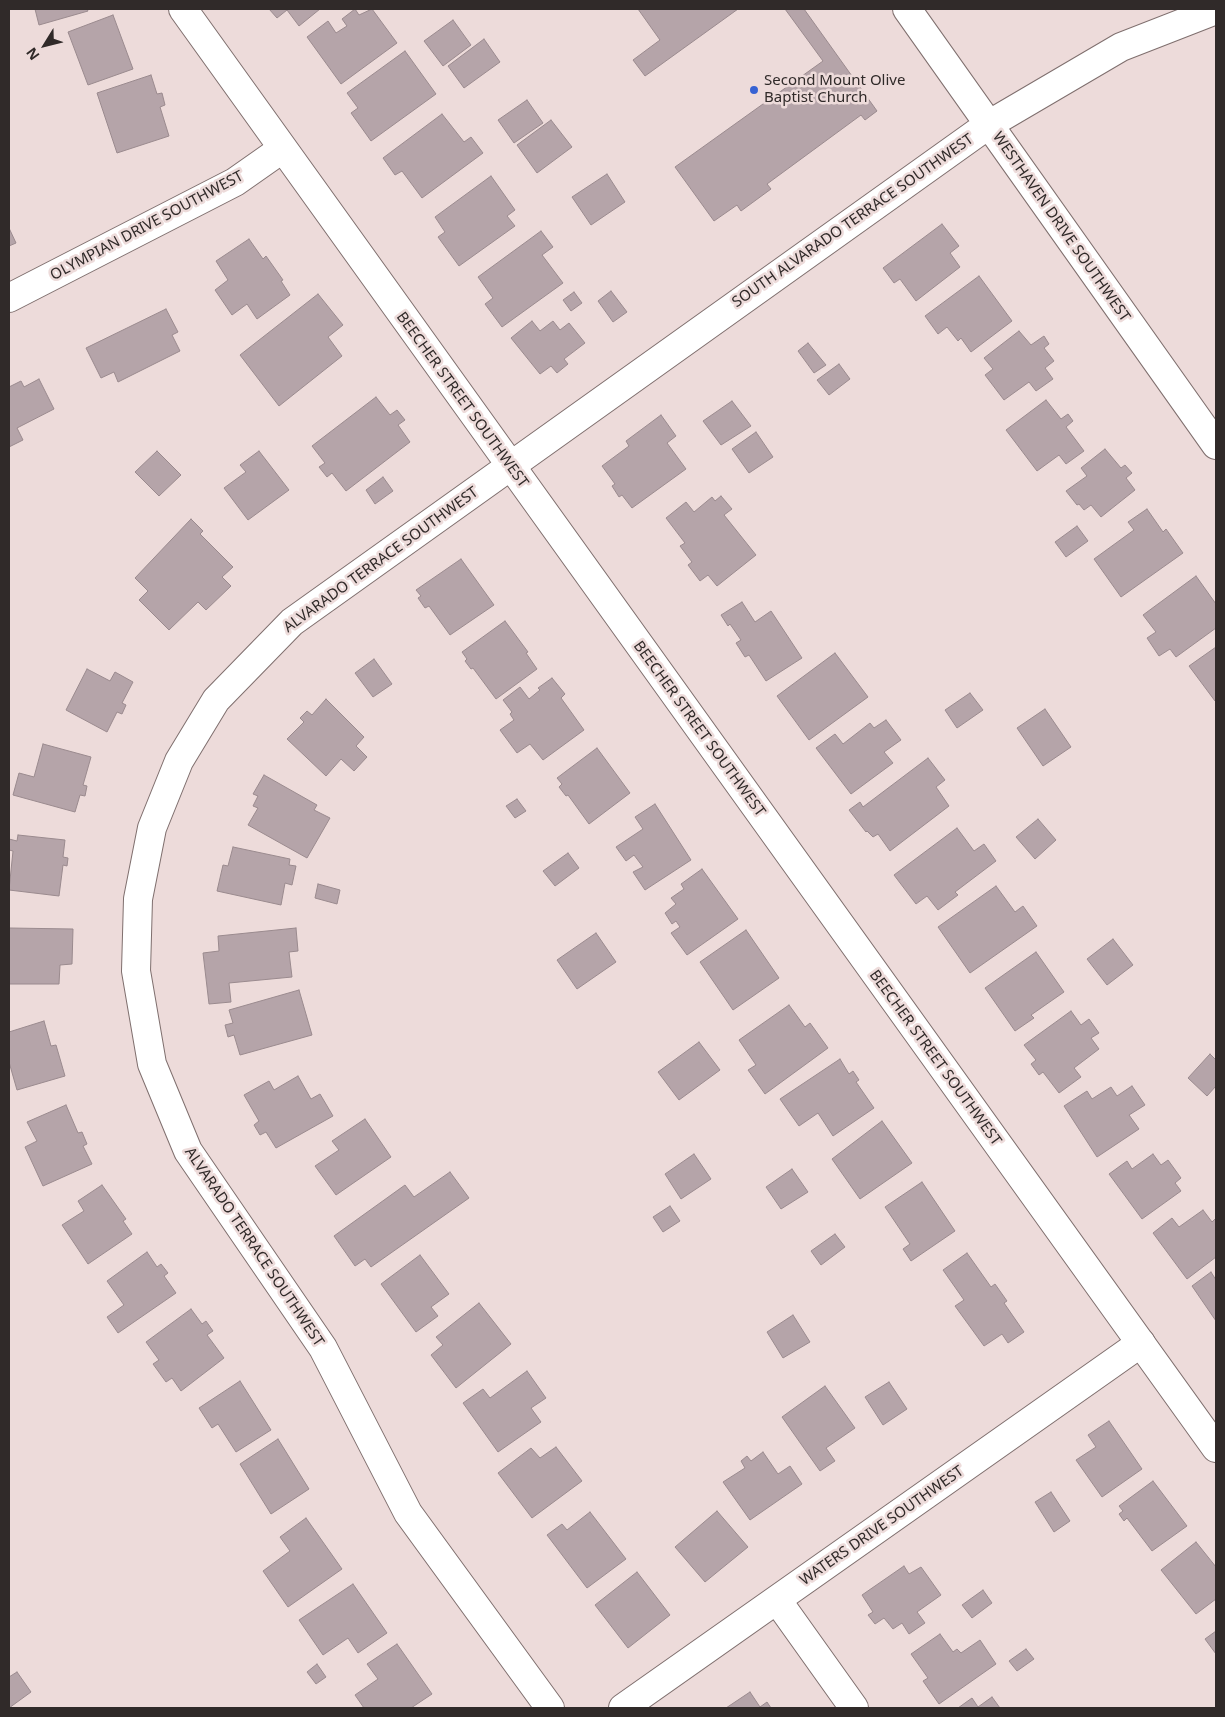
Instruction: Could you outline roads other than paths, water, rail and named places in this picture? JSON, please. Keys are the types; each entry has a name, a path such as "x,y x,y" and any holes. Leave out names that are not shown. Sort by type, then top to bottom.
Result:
{"street":[{"name":"BEECHER STREET SOUTHWEST","path":"183,9 509,466 1216,1448"},
{"name":"WESTHAVEN DRIVE SOUTHWEST","path":"907,9 1216,445"},
{"name":"SOUTH ALVARADO TERRACE SOUTHWEST","path":"509,466 988,125 1121,46 1216,10"},
{"name":"OLYMPIAN DRIVE SOUTHWEST","path":"9,298 235,182 282,149"},
{"name":"ALVARADO TERRACE SOUTHWEST","path":"509,466 292,622 216,700 179,761 152,828 138,899 136,971 152,1064 188,1151 324,1348 408,1513 550,1708"},
{"name":"WATERS DRIVE SOUTHWEST","path":"623,1708 1141,1343"},
{"path":"777,1600 854,1708"}],"place":[{"name":"Second Mount Olive Baptist Church","path":"754,90"}]}
